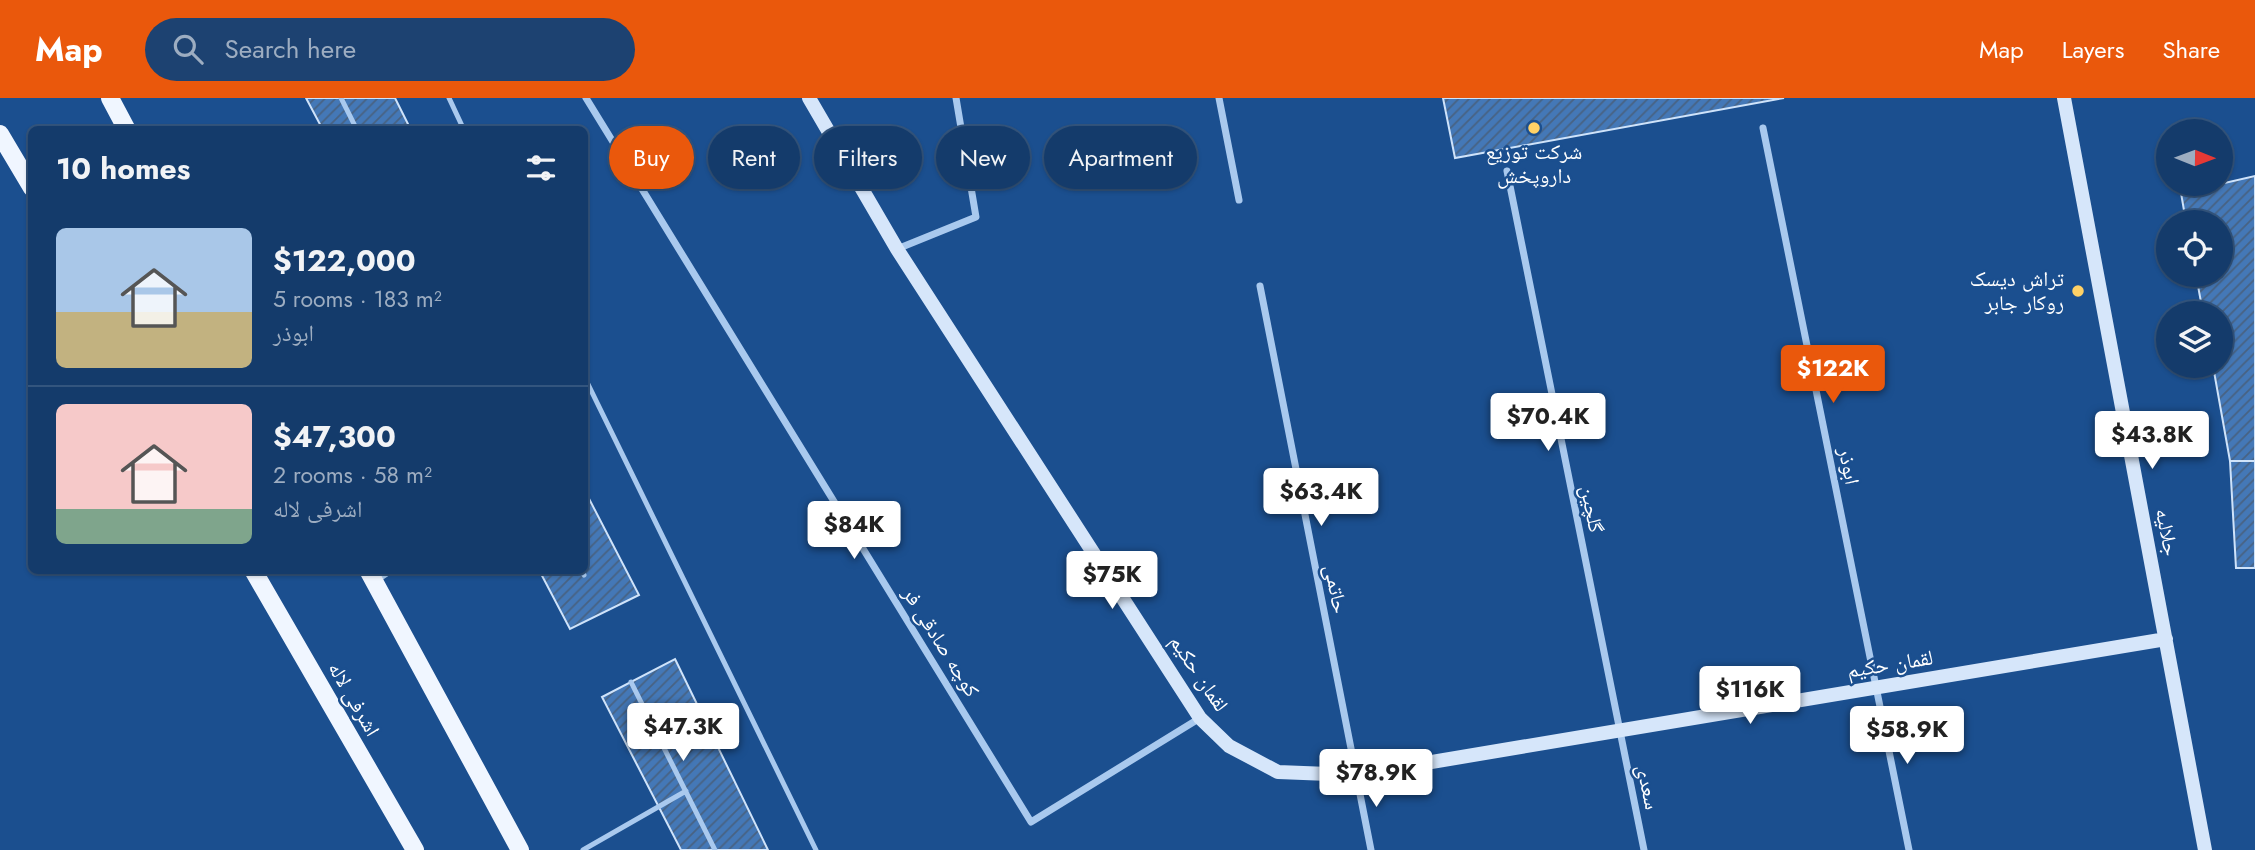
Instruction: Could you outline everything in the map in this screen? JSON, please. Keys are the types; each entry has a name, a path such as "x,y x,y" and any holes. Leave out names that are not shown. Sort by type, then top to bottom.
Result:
{"main road":[{"path":"110,98 125,126"},
{"path":"0,134 28,181"},
{"name":"اشرفی لاله","path":"255,574 415,850"},
{"path":"371,576 520,850"}],"street":[{"name":"کوچه صادقی فر","path":"586,98 1031,822 1200,718"},
{"name":"لقمان حکیم","path":"809,98 897,249 1200,718 1229,746 1278,772 1354,775 2166,639"},
{"path":"897,249 976,218 956,98"},
{"path":"1219,98 1239,200"},
{"name":"جلالیه","path":"2064,98 2205,850"},
{"name":"ابوذر","path":"1763,128 1909,850"},
{"name":"گلچین","path":"1507,171 1618,731"},
{"name":"حاتمی","path":"1261,286 1354,775 1371,850"},
{"name":"سعدی","path":"1618,731 1644,850"}],"lane":[{"path":"341,98 355,126"},
{"path":"449,98 462,126"},
{"path":"588,384 816,850"},
{"path":"631,682 715,850"},
{"path":"583,850 685,791"}],"building":[{"path":"306,98 395,98 409,126 321,126"},
{"name":"شرکت توزیع داروپخش","path":"1443,98 1784,98 1455,158"},
{"path":"2255,176 2255,461 2230,461 2215,378 2233,378 2233,301 2201,301 2198,287 2233,287 2233,210 2184,210 2182,196 2233,196 2233,181"},
{"path":"2230,461 2255,461 2255,568 2236,568"},
{"path":"588,497 639,595 570,629 541,574 588,574"},
{"path":"675,659 768,850 681,850 602,697"}],"place":[{"name":"شرکت توزیع داروپخش","path":"1534,128"},
{"name":"تراش دیسک روکار جابر","path":"2078,291"}]}
